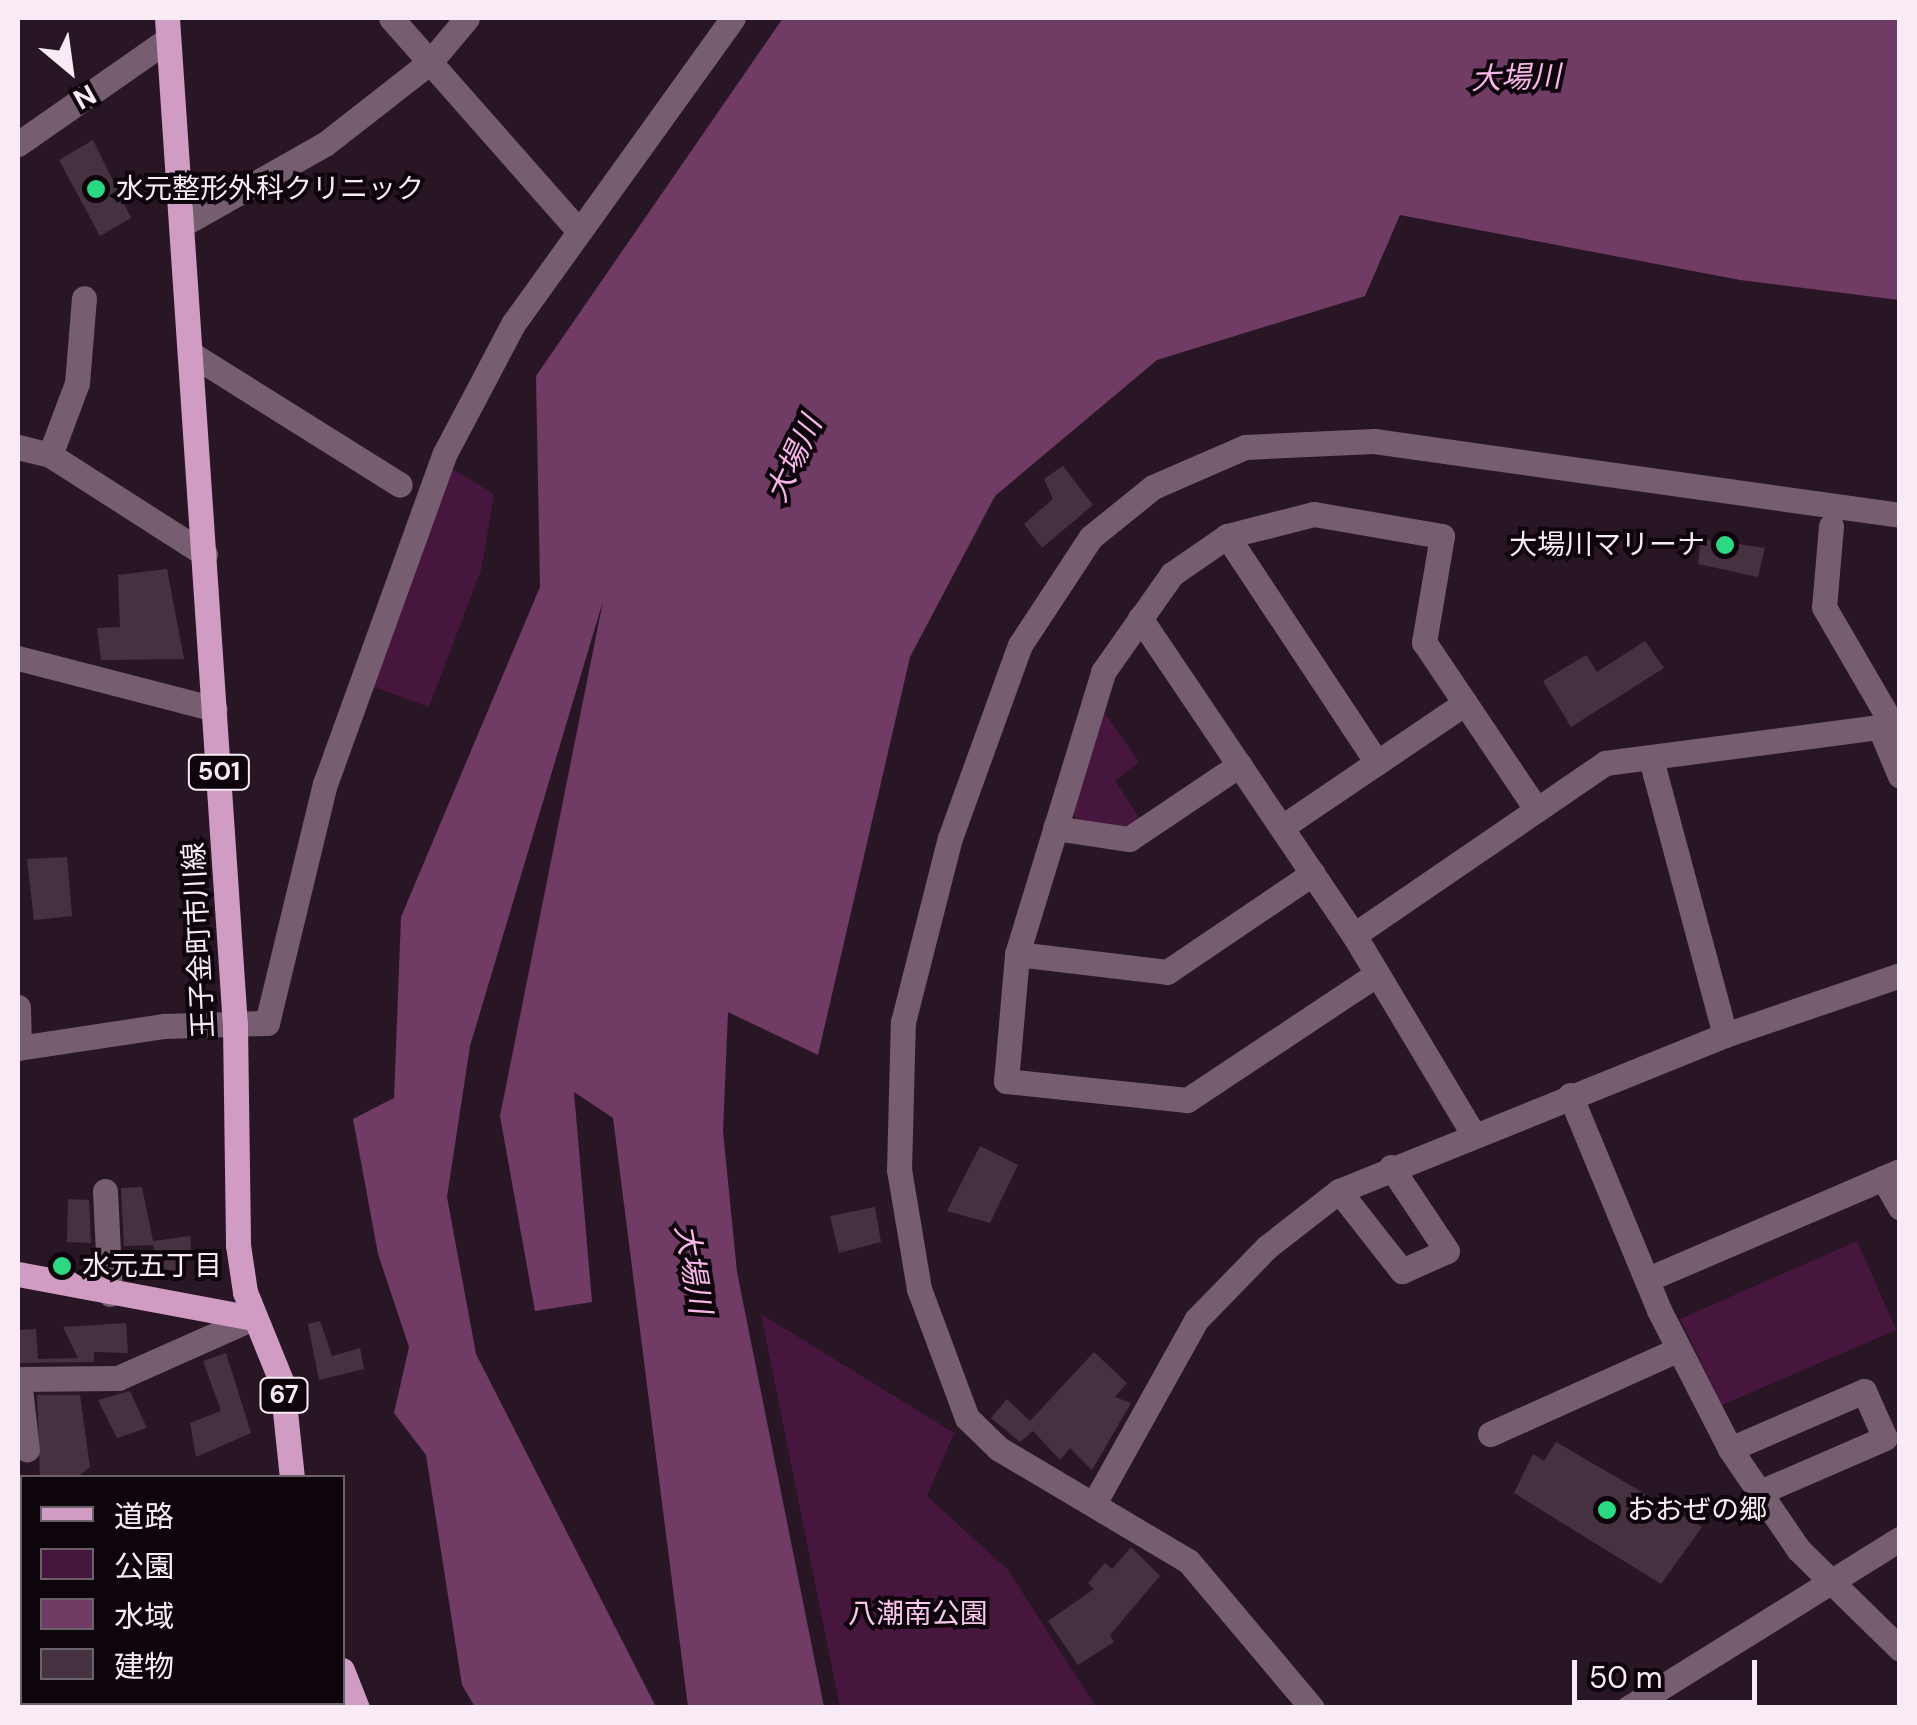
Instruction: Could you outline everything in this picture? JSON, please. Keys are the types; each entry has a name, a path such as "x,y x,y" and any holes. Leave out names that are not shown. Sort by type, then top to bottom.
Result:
{"main road":[{"name":"王子金町市川線","path":"167,29 236,1025 238,1244 254,1318"},
{"path":"18,1274 254,1318"},
{"name":"67","path":"254,1318 282,1383 292,1475"},
{"path":"345,1678 357,1708"}],"street":[{"path":"391,18 578,230"},
{"path":"182,224 300,162 430,62 467,18"},
{"path":"18,1007 18,1048 164,1026 266,1023 325,784 445,454 513,324 733,18"},
{"path":"18,144 167,29"},
{"path":"50,455 77,383 84,298"},
{"path":"192,355 400,485"},
{"path":"1312,1708 1207,1578 1096,1500 998,1448 951,1388 902,1217 897,1093 918,952 950,838 1020,644 1091,538 1153,488 1214,455 1308,440 1374,441 1900,515"},
{"path":"18,447 50,455 205,554"},
{"path":"1377,974 1187,1100 1006,1081 1017,954 1103,672 1172,574 1227,536 1314,514 1442,536 1424,642 1537,810"},
{"path":"1831,526 1824,608 1890,725 1900,776"},
{"path":"1227,536 1377,763"},
{"path":"1140,618 1354,935 1472,1134"},
{"path":"18,658 215,709"},
{"path":"1282,827 1465,703"},
{"path":"1354,935 1604,763 1890,725"},
{"path":"1651,758 1725,1034"},
{"path":"1055,828 1128,839 1240,765"},
{"path":"1017,954 1167,972 1313,873"},
{"path":"1096,1500 1196,1320 1267,1247 1339,1192 1391,1167 1725,1034 1900,975"},
{"path":"1570,1095 1648,1279 1730,1450 1758,1493 1828,1582 1900,1649"},
{"path":"1339,1192 1402,1271 1447,1252 1391,1167"},
{"path":"1648,1279 1891,1174 1900,1208"},
{"path":"105,1192 110,1294"},
{"path":"27,1450 18,1379 118,1378 254,1318"},
{"path":"1490,1434 1680,1350"},
{"path":"1730,1450 1864,1391 1886,1438 1758,1493"},
{"path":"1628,1708 1900,1538"}],"green space":[{"path":"448,466 494,494 481,570 429,707 368,685"},
{"path":"1101,708 1139,762 1115,781 1142,822 1131,830 1077,821 1071,809"},
{"path":"1857,1241 1896,1330 1722,1405 1680,1319"},
{"name":"八潮南公園","path":"761,1314 954,1433 927,1496 1008,1570 1096,1707 840,1707"}],"water":[{"name":"大場川","path":"783,18 1899,18 1899,300 1740,280 1400,215 1365,296 1157,360 995,496 910,657 818,1055 728,1012 723,1131 737,1272 824,1707 688,1707 613,1118 574,1092 592,1302 535,1311 500,1116 603,601 470,1046 447,1197 476,1354 656,1707 475,1707 462,1685 426,1455 394,1413 409,1347 378,1254 353,1119 394,1098 401,917 540,587 536,376"}],"building":[{"name":"水元整形外科クリニック","path":"93,140 131,218 100,236 59,160"},
{"path":"1063,466 1093,505 1042,548 1024,524 1053,499 1044,479"},
{"name":"大場川マリーナ","path":"1701,539 1765,548 1758,577 1698,564"},
{"path":"167,569 184,659 101,660 97,628 120,627 118,575"},
{"path":"1645,641 1664,668 1571,727 1543,681 1586,655 1597,672"},
{"path":"67,857 72,916 34,920 27,859"},
{"path":"980,1146 1018,1165 990,1223 947,1211"},
{"path":"142,1187 153,1241 190,1236 192,1260 184,1259 182,1277 160,1276 153,1245 124,1246 121,1188"},
{"path":"68,1199 89,1200 91,1243 67,1242"},
{"path":"875,1207 881,1242 839,1253 830,1216"},
{"path":"320,1321 332,1356 360,1348 364,1369 319,1380 308,1324"},
{"path":"126,1323 128,1353 94,1352 94,1362 19,1363 18,1330 36,1329 38,1359 78,1358 63,1327"},
{"path":"1094,1352 1127,1383 1115,1397 1131,1403 1092,1470 1070,1448 1060,1460 1033,1431 1020,1442 991,1418 1007,1399 1030,1421"},
{"path":"226,1353 251,1433 196,1457 190,1423 221,1411 203,1361"},
{"path":"130,1391 147,1428 117,1438 98,1400"},
{"path":"37,1395 80,1395 90,1467 80,1475 40,1475"},
{"name":"おおぜの郷","path":"1556,1442 1702,1527 1661,1584 1514,1493 1533,1454 1544,1461"},
{"path":"1131,1547 1160,1576 1110,1635 1114,1642 1078,1665 1048,1621 1094,1589 1088,1583 1105,1563 1112,1569"}],"place":[{"name":"水元整形外科クリニック","path":"96,189"},
{"name":"大場川マリーナ","path":"1725,545"},
{"name":"水元五丁目","path":"62,1266"},
{"name":"おおぜの郷","path":"1607,1510"}]}
